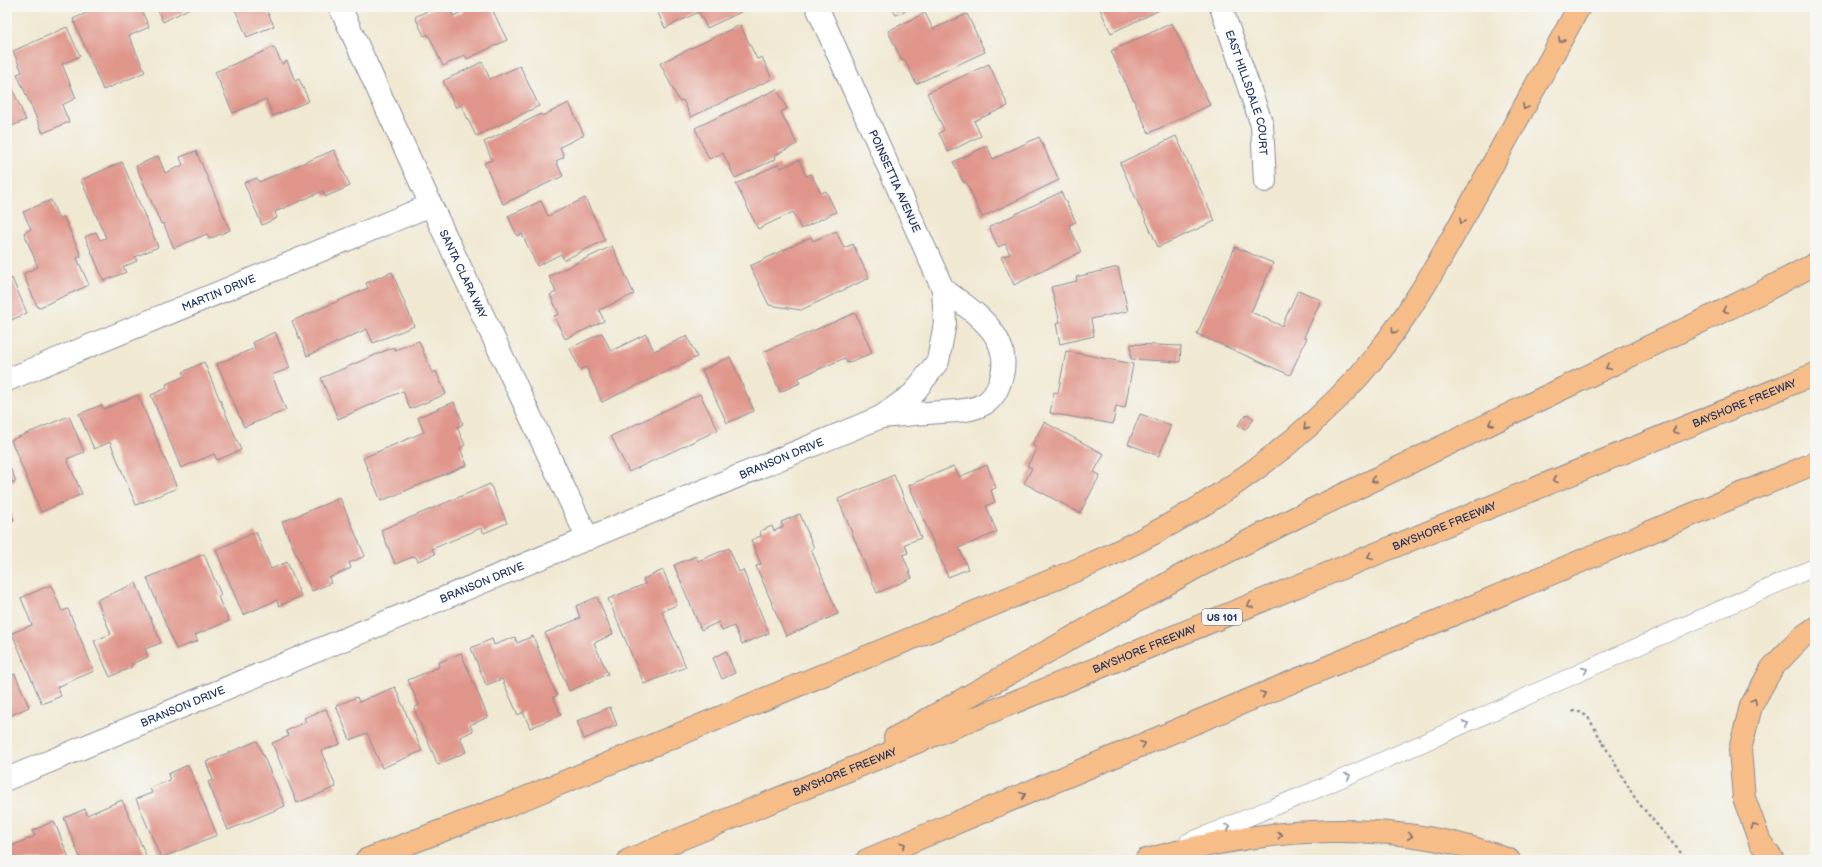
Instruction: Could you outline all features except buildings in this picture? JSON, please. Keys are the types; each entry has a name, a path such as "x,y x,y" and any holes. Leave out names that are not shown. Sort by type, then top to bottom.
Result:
{"highway":[{"path":"366,860 506,806 1084,567 1128,548 1211,501 1295,438 1358,377 1387,341 1415,301 1441,258 1578,7"},
{"path":"818,782 1195,568 1760,293 1815,264"},
{"name":"BAYSHORE FREEWAY","path":"629,860 1815,374"},
{"path":"867,860 1815,463"},
{"path":"1773,860 1760,842 1744,798 1740,750 1751,706 1772,668 1801,638 1815,628"},
{"path":"1146,860 1220,842 1311,832 1356,831 1408,835 1455,844 1509,860"}],"street":[{"name":"SANTA CLARA WAY","path":"340,7 430,205 588,539"},
{"name":"POINSETTIA AVENUE","path":"817,7 943,289 945,323 938,361"},
{"name":"EAST HILLSDALE COURT","path":"1221,7 1262,125 1265,181"},
{"name":"MARTIN DRIVE","path":"7,380 430,205"},
{"path":"881,417 967,410 983,405 996,392 1004,372 1003,351 997,335 972,311 943,289"},
{"name":"BRANSON DRIVE","path":"7,779 881,417 913,394 938,361"}],"lane":[{"path":"1760,293 1815,269"},
{"path":"1139,860 1220,830 1313,791 1815,567"}],"path":[{"path":"1572,712 1580,712 1588,717 1636,800 1687,860"}]}
